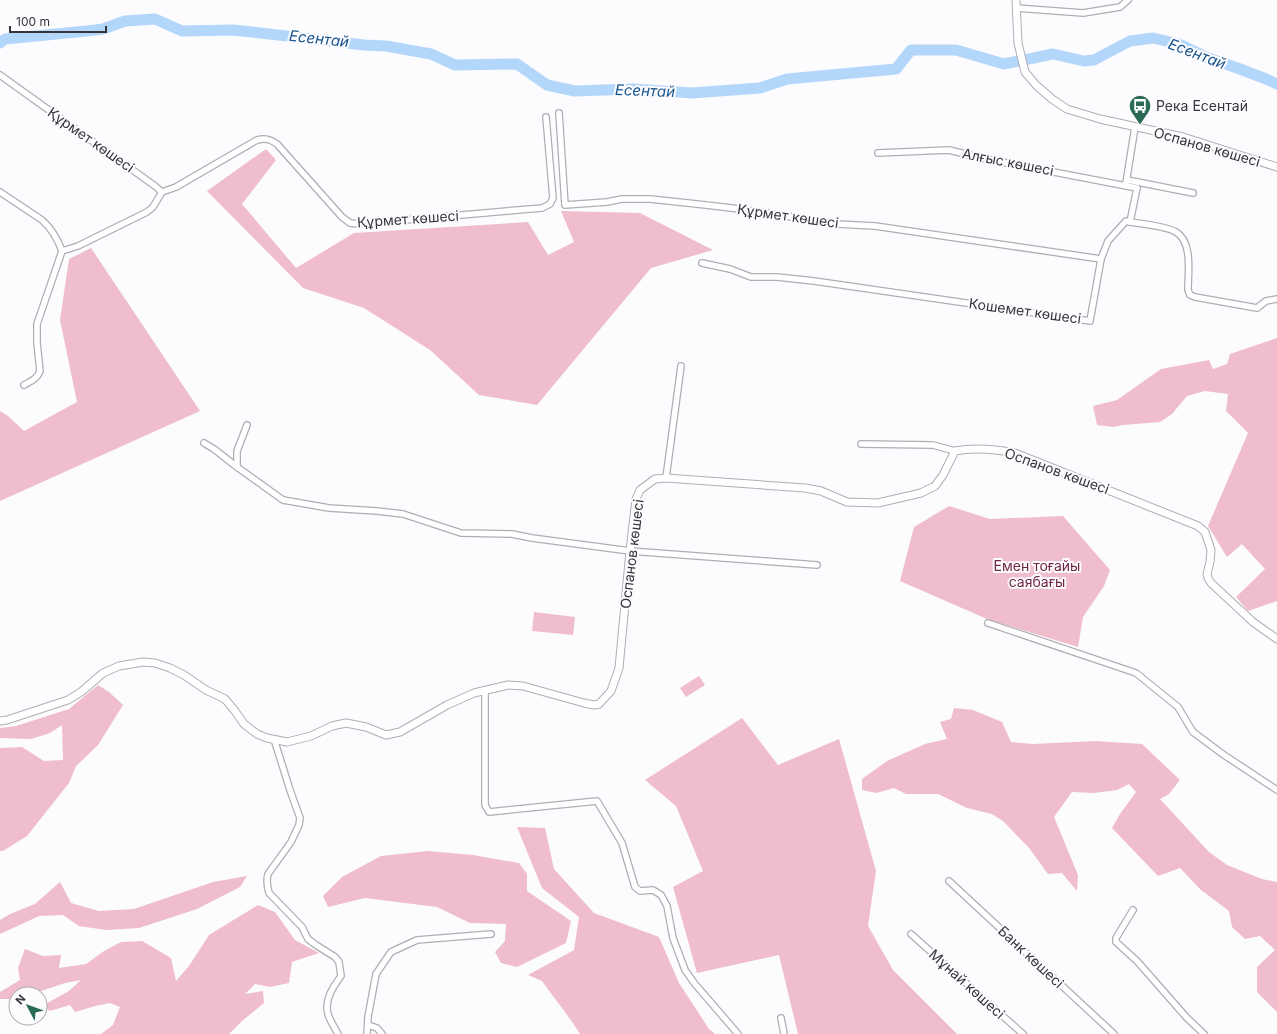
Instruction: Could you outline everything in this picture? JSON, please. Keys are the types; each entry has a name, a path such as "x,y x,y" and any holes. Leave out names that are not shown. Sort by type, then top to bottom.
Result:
{"street":[{"name":"Оспанов көшесі","path":"1016,0 1018,43 1025,72 1036,85 1052,99 1067,109 1100,119 1183,137 1277,167"},
{"path":"1016,8 1083,13 1120,7 1128,0"},
{"name":"Құрмет көшесі","path":"0,75 156,186 162,192 176,187 257,140 271,139 342,218 350,223 359,224 542,208 550,204 553,198 546,117"},
{"name":"Құрмет көшесі","path":"559,113 565,205 607,202 622,199 697,204 837,224 875,226 1101,259"},
{"path":"1126,183 1135,127"},
{"name":"Алғыс көшесі","path":"878,153 949,150 981,158 1193,193"},
{"name":"Алғыс көшесі","path":"1126,183 1137,188 1130,222"},
{"path":"0,192 47,224 62,251 37,324 39,375 24,385"},
{"path":"62,251 78,246 147,212 153,207 162,192"},
{"name":"Кошемет көшесі","path":"702,263 730,269 751,277 777,277 1090,321 1101,259 1108,241 1126,221 1130,222"},
{"path":"1130,222 1156,226 1176,232 1184,240 1188,254 1188,290 1190,295 1257,308 1266,301 1277,299"},
{"path":"666,478 681,366"},
{"path":"237,467 237,450 247,425"},
{"path":"204,443 283,500 329,508 403,514 461,533 512,534 630,551 817,565"},
{"path":"861,444 933,446 955,451"},
{"name":"Оспанов көшесі","path":"0,721 68,700 81,692 103,673 119,666 143,662 155,663 184,675 206,690 225,699 244,724 256,734 287,742 311,736 332,726 346,723 366,727 386,735 400,732 446,705 474,693 508,685 523,686 584,703 594,705 599,704 611,691 619,668 636,499 640,490 655,479 666,478 804,488 821,491 847,502 878,503 921,493 935,486 943,475 955,451 981,449 1002,450 1015,453 1198,526 1205,532 1211,550 1207,574 1211,583 1253,622 1277,639"},
{"path":"988,623 1136,672 1178,707 1193,732 1224,755 1277,790"},
{"path":"485,690 485,804 489,812 597,801 622,843 635,887 640,892 653,890 661,894 667,906 673,938 685,970 695,984 738,1034"},
{"path":"274,739 300,818 299,825 292,842 268,874 266,879 267,886 269,893 302,927 308,939 335,957 339,962 341,976 330,992 328,1004 328,1013 338,1034"},
{"name":"Банк көшесі","path":"949,881 1114,1034"},
{"path":"1133,910 1116,938 1116,942 1137,961 1187,1018 1204,1034"},
{"path":"367,1034 376,974 391,952 417,940 491,934"},
{"name":"Мұнай көшесі","path":"912,934 1023,1034"},
{"path":"781,1018 784,1034"},
{"path":"368,1025 377,1028 382,1034"}],"green space":[{"path":"266,149 276,160 242,204 296,268 354,233 528,222 548,255 574,242 561,211 640,213 713,250 651,268 537,405 479,395 430,350 364,308 303,288 207,191"},
{"path":"91,248 200,411 0,501 0,411 8,416 24,431 77,402 60,320 69,259"},
{"path":"1277,338 1277,601 1248,611 1236,597 1265,569 1242,544 1227,557 1208,526 1248,433 1226,411 1228,394 1205,391 1187,396 1172,414 1160,422 1114,427 1097,425 1093,406 1117,400 1161,369 1209,360 1213,369 1227,364 1230,354"},
{"name":"Емен тоғайы саябағы","path":"949,506 990,519 1063,516 1110,570 1104,586 1083,617 1078,647 987,619 900,581 914,527"},
{"path":"534,612 575,617 573,635 532,631"},
{"path":"699,676 705,685 686,697 680,688"},
{"path":"98,685 109,692 123,705 98,745 76,766 69,783 27,836 3,851 0,851 0,748 22,747 44,761 63,760 62,725 50,733 31,739 0,738 0,728 16,726 69,709"},
{"path":"954,708 973,710 1002,722 1011,742 1033,744 1095,741 1142,744 1180,780 1169,794 1160,799 1209,852 1227,865 1262,879 1277,882 1277,1012 1257,992 1257,967 1275,950 1260,936 1245,939 1232,927 1229,911 1201,890 1180,868 1158,876 1112,828 1136,792 1129,784 1117,790 1094,793 1072,792 1054,817 1078,875 1077,891 1062,873 1048,874 1029,848 1003,821 992,814 967,808 938,794 906,794 894,788 876,793 862,790 862,779 887,761 925,744 947,739 940,722 951,719"},
{"path":"742,718 778,765 839,739 876,871 868,926 893,970 957,1034 798,1034 779,955 697,973 673,887 703,871 676,806 645,780"},
{"path":"517,827 545,828 554,869 594,913 659,937 679,983 709,1029 715,1034 580,1034 542,981 528,975 574,950 579,917 542,888"},
{"path":"428,851 473,855 519,863 527,874 527,891 571,921 566,943 517,967 501,963 495,952 505,941 506,924 470,923 437,907 365,898 328,907 323,896 342,877 381,856"},
{"path":"247,876 240,887 197,909 139,928 106,930 79,926 63,915 39,916 0,934 0,920 10,914 35,904 60,882 71,903 99,911 134,909 213,882"},
{"path":"258,905 275,912 295,940 319,953 292,962 289,983 270,987 255,984 245,994 263,991 264,1003 229,1034 101,1034 113,1025 120,1007 110,1003 75,1012 70,1005 50,1011 48,1010 48,1003 69,991 81,980 48,989 48,986 10,986 20,980 18,968 25,949 43,956 61,955 59,968 86,964 104,951 121,942 142,941 171,958 176,981 189,966 209,935"},
{"path":"8,987 8,999 0,999 0,992"}],"waterway":[{"name":"Есентай","path":"0,43 5,39 103,29 125,21 155,19 182,31 234,30 364,45 386,46 431,54 455,65 517,64 547,85 575,91 633,89 692,93 760,88 787,79 896,69 911,50 956,50 1004,64 1053,54 1084,61 1094,60 1130,41 1153,38 1179,44 1208,58 1277,84"}],"place":[{"name":"Река Есентай","path":"1140,126"}]}
